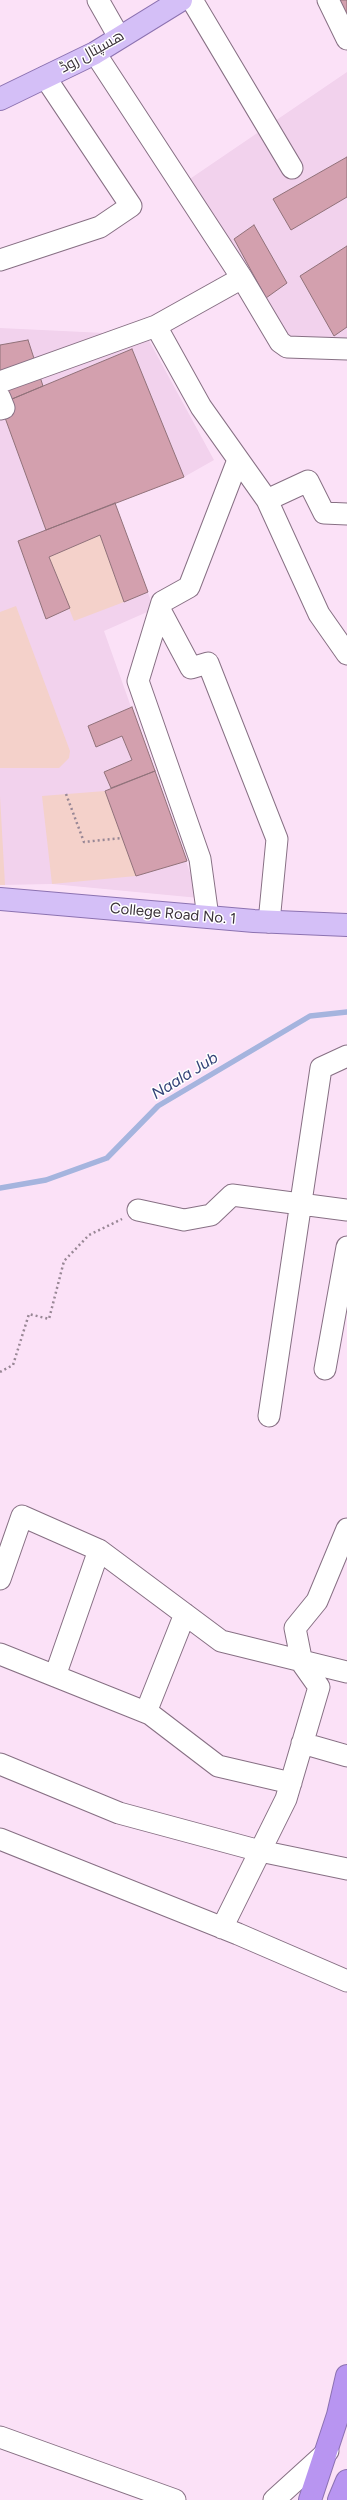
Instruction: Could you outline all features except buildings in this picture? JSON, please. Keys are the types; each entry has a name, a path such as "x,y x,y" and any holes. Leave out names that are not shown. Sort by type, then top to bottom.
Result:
{"highway":[{"path":"310,2500 328,2451 347,2376"},
{"path":"340,2500 347,2481"}],"main road":[{"name":"ھسپتال روڈ","path":"0,99 95,52 181,0"},
{"name":"College Road No. 1","path":"0,899 269,922 347,925"}],"street":[{"path":"98,0 119,37"},
{"path":"192,0 292,168"},
{"path":"328,0 347,39"},
{"path":"95,52 242,278 280,342 287,347 347,349"},
{"path":"0,260 100,227 131,206 45,77"},
{"path":"0,382 156,326 242,278"},
{"path":"156,326 201,408 267,500 302,580 319,614 347,654"},
{"path":"0,398 4,408 0,409"},
{"path":"208,917 200,859 138,681 162,602 189,587 238,460"},
{"path":"267,500 308,480 324,513 347,514"},
{"path":"160,610 191,668 208,663 277,839 269,922"},
{"path":"269,1416 321,1068 347,1056"},
{"path":"138,1210 184,1220 211,1215 232,1194 300,1205 347,1210"},
{"path":"325,1369 347,1247"},
{"path":"0,1579 22,1516 100,1550 221,1641 302,1663 347,1672"},
{"path":"222,1928 286,1799 319,1687 302,1663 295,1628 317,1601 347,1529"},
{"path":"55,1676 100,1550"},
{"path":"146,1712 185,1614"},
{"path":"0,1654 146,1712 218,1766 291,1783"},
{"path":"302,1743 347,1756"},
{"path":"0,1764 119,1813 260,1851 347,1869"},
{"path":"0,1839 347,1980"},
{"path":"0,2437 175,2500"},
{"path":"274,2500 328,2451"}],"path":[{"path":"66,794 84,842 122,838"},
{"path":"0,1372 12,1365 29,1314 48,1319 64,1261 89,1235 138,1210"}],"shaded area":[{"path":"347,72 347,345 290,339 175,189"},
{"path":"0,328 146,335 214,460 184,477 115,503 154,609 104,631 199,898 52,884 0,885"},
{"path":"100,535 124,602 74,621 49,557"},
{"path":"16,606 70,751 69,758 59,768 0,768 0,612"},
{"path":"105,791 136,876 52,884 42,796"},
{"path":"0,796 5,885 0,885"}],"waterway":[{"name":"Naala Jub","path":"0,1188 46,1180 107,1158 158,1106 310,1016 347,1012"}]}
